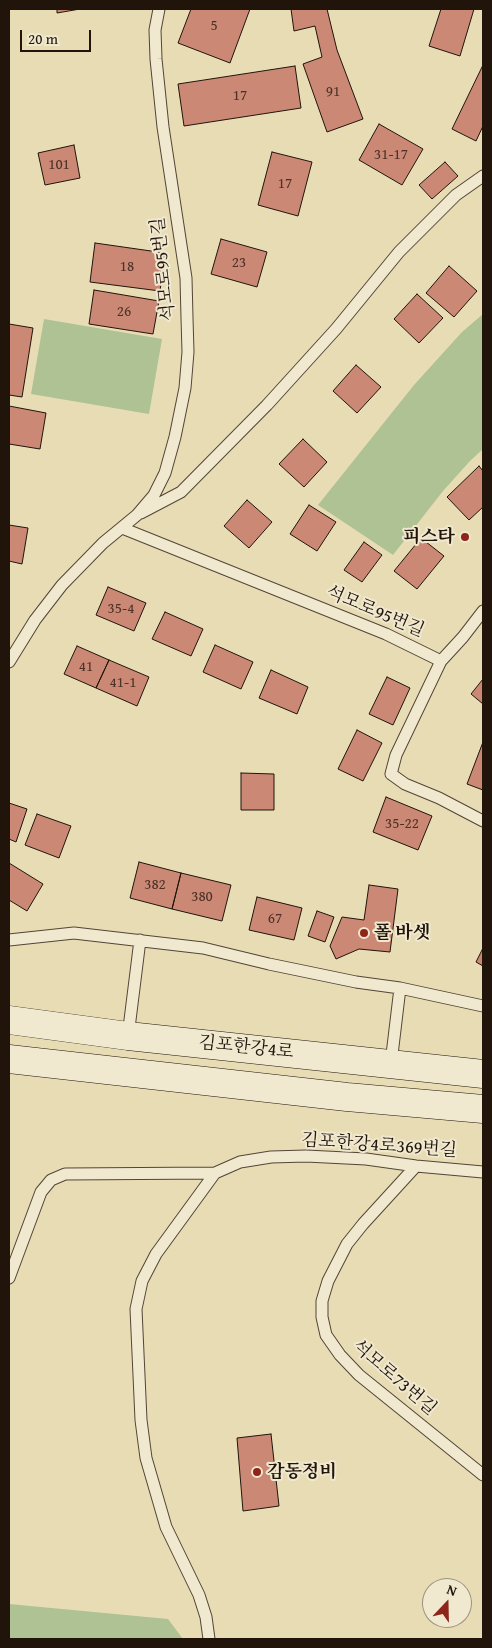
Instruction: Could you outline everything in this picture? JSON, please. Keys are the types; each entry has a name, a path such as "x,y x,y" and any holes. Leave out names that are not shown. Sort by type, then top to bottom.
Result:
{"street":[{"name":"김포한강4로","path":"9,1020 128,1036 483,1074"},
{"name":"김포한강4로","path":"9,1059 347,1097 483,1109"}],"lane":[{"name":"석모로95번길","path":"9,662 35,620 62,585 103,543 137,515 154,495 165,473 175,437 185,388 188,352 186,278 163,127 156,59 155,30 159,9"},
{"name":"석모로95번길","path":"137,515 181,492 267,404 336,329 399,252 456,195 483,176"},
{"name":"석모로95번길","path":"122,528 386,634 441,661"},
{"path":"483,611 441,661 396,756 391,774 405,784 439,798 483,821"},
{"path":"9,940 74,933 203,948 308,972 400,988 483,1006"},
{"path":"128,1036 140,940"},
{"path":"391,1063 400,988"},
{"name":"김포한강4로369번길","path":"9,1278 41,1192 51,1180 65,1174 215,1173 240,1162 271,1157 306,1156 366,1159 483,1172"},
{"name":"석모로73번길","path":"416,1166 362,1224 347,1244 328,1280 322,1301 322,1317 326,1335 340,1355 359,1375 483,1474"},
{"path":"209,1639 206,1617 199,1595 166,1527 146,1458 141,1420 136,1309 142,1281 156,1254 215,1173"}],"green space":[{"path":"483,314 483,449 443,491 393,555 318,505 414,385 462,332"},
{"path":"44,319 162,339 149,414 31,394"},
{"path":"9,1604 168,1619 183,1639 9,1639"}],"building":[{"path":"57,9 80,9 57,13"},
{"path":"191,9 250,9 230,63 178,43"},
{"path":"291,9 327,9 337,50 363,119 327,132 303,64 322,57 315,26 294,31"},
{"path":"441,9 474,9 460,56 429,46"},
{"path":"483,65 483,126 476,141 452,129"},
{"path":"295,66 301,108 184,126 178,84"},
{"path":"379,124 423,149 402,185 359,160"},
{"path":"74,145 80,178 45,185 38,153"},
{"path":"272,152 312,162 298,216 258,205"},
{"path":"445,162 458,176 432,199 419,185"},
{"path":"221,239 267,252 257,287 211,274"},
{"path":"95,243 165,253 160,291 90,282"},
{"path":"449,266 477,291 454,317 426,293"},
{"path":"94,290 159,301 153,334 89,324"},
{"path":"417,294 443,318 419,343 394,319"},
{"path":"9,324 33,328 22,397 9,395"},
{"path":"356,365 381,387 357,413 333,391"},
{"path":"9,406 46,413 40,449 9,444"},
{"path":"303,439 327,462 304,487 279,464"},
{"path":"479,466 483,471 483,507 469,520 447,497"},
{"path":"247,500 272,522 249,548 224,526"},
{"path":"309,505 336,522 317,551 290,534"},
{"path":"9,525 28,528 22,564 9,561"},
{"path":"421,538 444,556 417,589 394,571"},
{"path":"364,542 382,555 362,582 344,570"},
{"path":"108,587 146,603 134,631 96,615"},
{"path":"165,612 203,629 191,656 152,639"},
{"path":"215,645 253,662 241,689 203,672"},
{"path":"77,646 109,660 96,688 64,674"},
{"path":"109,660 149,677 137,706 96,688"},
{"path":"271,670 308,687 297,714 259,698"},
{"path":"387,677 410,688 393,725 369,714"},
{"path":"483,679 483,704 471,694"},
{"path":"357,730 382,743 363,781 338,769"},
{"path":"483,742 483,790 467,784"},
{"path":"241,773 274,774 274,810 241,810"},
{"path":"386,797 432,816 418,850 373,832"},
{"path":"9,803 27,809 16,842 9,839"},
{"path":"37,814 71,826 59,858 25,845"},
{"path":"139,862 181,873 172,909 130,898"},
{"path":"9,863 43,884 27,911 9,900"},
{"path":"181,873 231,885 222,921 172,909"},
{"name":"폴 바셋","path":"369,885 398,889 390,952 359,949 336,959 330,946 342,917 364,920"},
{"path":"257,897 302,908 294,940 249,930"},
{"path":"317,911 334,917 325,942 308,936"},
{"path":"483,948 483,966 476,962"},
{"name":"감동정비","path":"271,1434 279,1506 243,1511 237,1438"}],"place":[{"name":"피스타","path":"465,537"},
{"name":"폴 바셋","path":"364,933"},
{"name":"감동정비","path":"257,1472"}]}
